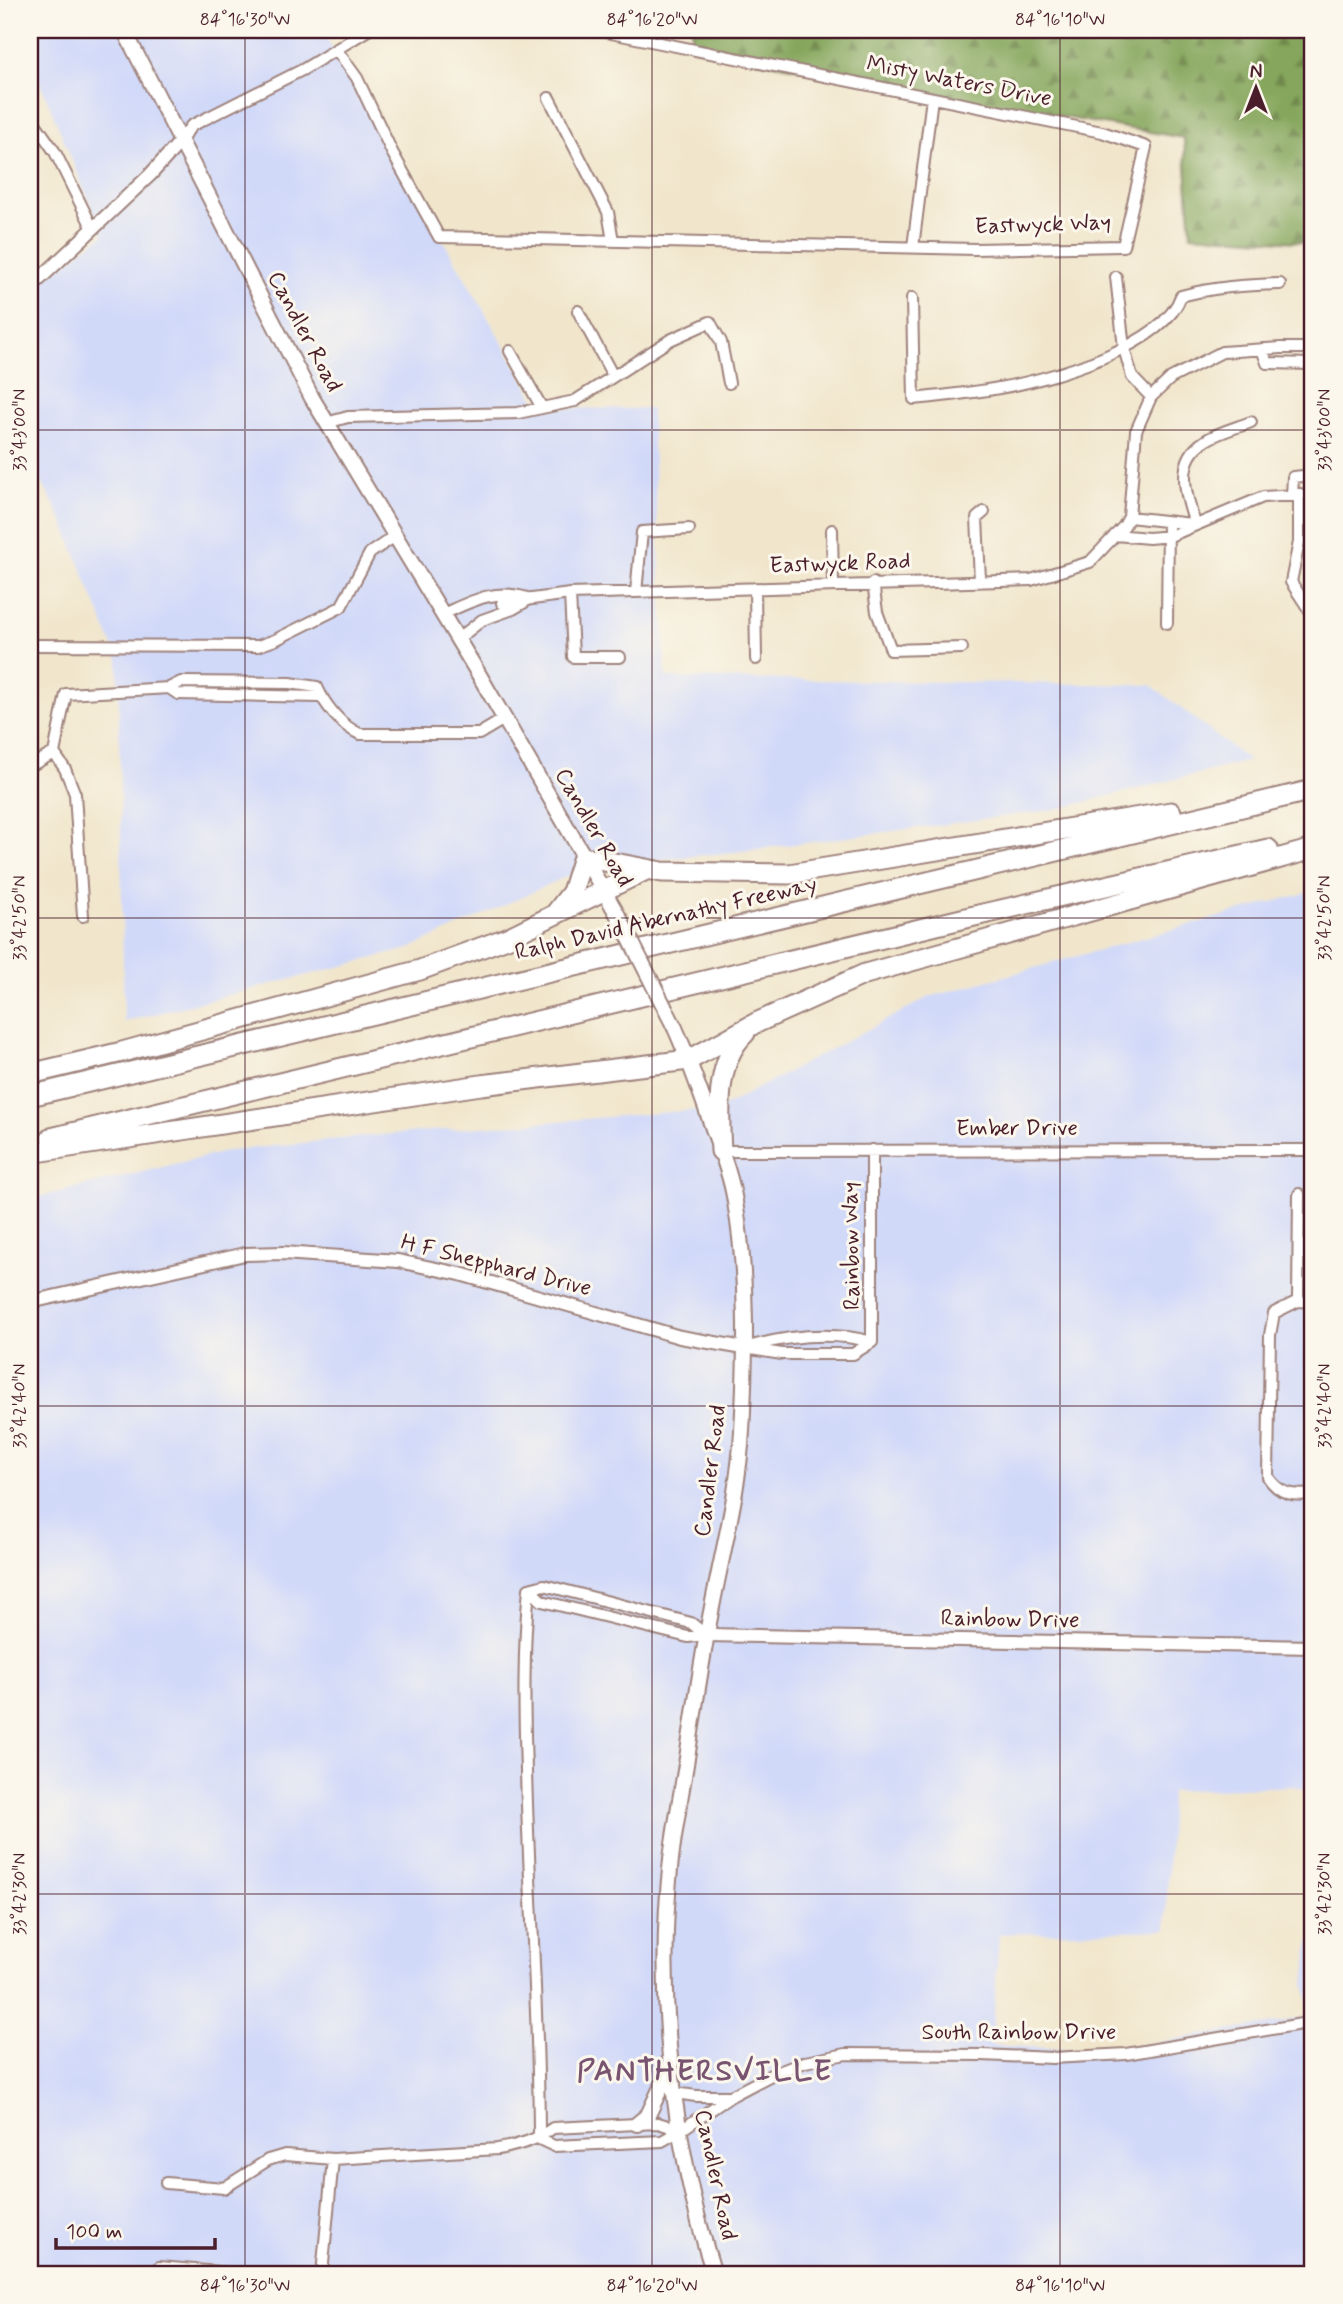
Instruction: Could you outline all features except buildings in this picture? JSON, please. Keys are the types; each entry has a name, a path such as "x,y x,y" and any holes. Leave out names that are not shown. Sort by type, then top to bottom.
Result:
{"highway":[{"path":"555,914 572,892 583,857 646,870 789,874 1096,826 1313,788"},
{"name":"Ralph David Abernathy Freeway","path":"30,1096 1313,788"},
{"path":"30,1143 970,917 1313,838"},
{"path":"30,1153 481,1085 689,1059 756,1023 865,974 1313,849"},
{"path":"30,1074 135,1049 420,970 507,938 646,870"},
{"path":"721,1151 719,1116 729,1054 738,1039 756,1023"}],"main road":[{"name":"Candler Road","path":"124,30 327,423 458,639 620,919 689,1059 735,1200 744,1348 743,1432 735,1491 706,1634 671,1859 666,1938 671,2067 691,2196 714,2274"},
{"path":"637,2124 648,2115 671,2067"}],"street":[{"path":"30,288 150,175 191,126 304,69 368,30"},
{"name":"Misty Waters Drive","path":"596,30 1102,132 1146,147"},
{"name":"Eastwyck Way","path":"336,49 357,78 392,152 439,237 975,249 1123,246 1146,147"},
{"path":"548,98 608,212 613,241"},
{"path":"913,247 932,98"},
{"path":"30,116 55,152 93,229"},
{"path":"1116,277 1124,348 1132,377 1150,397"},
{"path":"912,298 914,399 1000,388 1073,370 1124,348 1161,324 1178,305 1181,296 1209,288 1280,284"},
{"path":"578,310 613,376"},
{"path":"327,423 348,417 518,413 575,401 670,340 710,322 721,342 729,383"},
{"path":"1195,524 1129,517 1136,431 1150,397 1171,379 1222,352 1313,348"},
{"path":"1262,349 1267,363 1313,364"},
{"path":"510,351 542,408"},
{"path":"1195,524 1186,497 1184,476 1191,453 1205,440 1251,422"},
{"path":"1308,608 1292,582 1299,542 1293,477 1313,475"},
{"path":"1115,535 1149,538 1170,536 1263,497 1313,494"},
{"path":"980,580 977,518 984,512"},
{"name":"Eastwyck Road","path":"458,639 510,593 530,598 570,594 873,583 1031,580 1090,562 1129,517"},
{"path":"1167,623 1170,536 1168,522"},
{"path":"636,592 642,532 689,529"},
{"path":"832,530 833,585"},
{"path":"30,645 258,646 341,607 370,553 395,536"},
{"path":"873,583 877,612 891,650 962,648"},
{"path":"755,588 756,659"},
{"path":"570,594 573,657 620,657"},
{"name":"Eastwyck Road","path":"443,614 470,602 499,603 513,609 530,598"},
{"path":"83,916 75,794 65,769 54,753 66,694 169,688 181,682 290,683 317,687 321,697 348,729 360,734 479,734 504,719"},
{"path":"30,766 54,753"},
{"name":"Rainbow Way","path":"872,1150 872,1342"},
{"name":"Ember Drive","path":"721,1151 1313,1150"},
{"path":"1298,1301 1299,1194"},
{"name":"H F Shepphard Drive","path":"30,1302 245,1254 283,1253 398,1261 460,1274 680,1337 744,1348"},
{"path":"1313,1302 1298,1301 1274,1312 1270,1335 1268,1477 1276,1489 1293,1496 1313,1494"},
{"name":"Rainbow Way","path":"744,1348 783,1337 852,1336 872,1342"},
{"name":"Rainbow Way","path":"744,1348 782,1354 853,1354 872,1342"},
{"path":"539,2139 537,2009 529,1877 523,1675 529,1589 542,1601 688,1637 706,1634"},
{"name":"Rainbow Drive","path":"706,1634 1313,1647"},
{"name":"South Rainbow Drive","path":"539,2139 554,2146 662,2141 731,2096 771,2074 805,2062 846,2054 1099,2057 1313,2022"},
{"name":"South Rainbow Drive","path":"675,2093 731,2096"},
{"path":"166,2183 224,2188 276,2156 285,2155 333,2159 498,2149 539,2139 553,2128 658,2123 681,2130"},
{"path":"322,2274 333,2159"},
{"path":"159,2267 242,2274"}],"shaded area":[{"path":"30,30 322,30 540,408 651,409 666,678 1151,685 1249,761 1053,810 735,852 589,866 409,949 124,1022 118,659 62,520 30,460 30,289 103,235 30,58"},
{"path":"1313,891 1313,1791 1293,1786 1171,1791 1166,1930 999,1934 992,2045 1105,2051 1310,2017 1305,1983 1313,1933 1313,2274 30,2274 30,1199 229,1151 368,1136 721,1108 929,997"}],"green space":[{"path":"692,30 1313,30 1313,243 1191,235 1184,138 942,96 692,48"}],"district":[{"name":"PANTHERSVILLE","path":"705,2071"}]}
